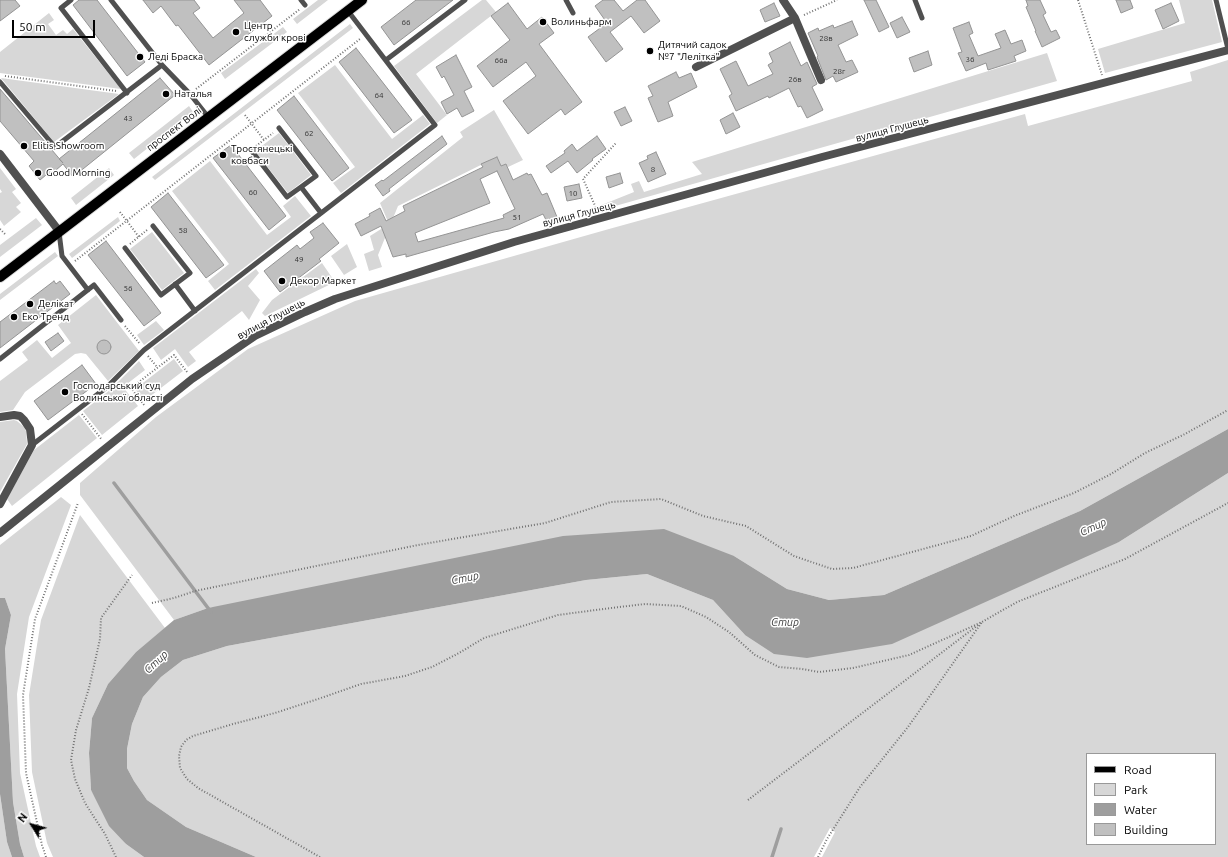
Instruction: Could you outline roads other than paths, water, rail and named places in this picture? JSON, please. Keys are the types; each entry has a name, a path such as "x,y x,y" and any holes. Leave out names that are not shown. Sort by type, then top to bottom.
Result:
{"main road":[{"name":"проспект Волі","path":"0,277 362,0"}],"street":[{"path":"783,0 795,18 821,80"},
{"path":"696,66 795,18"},
{"name":"вулиця Глушець","path":"0,533 192,379 255,336 335,299 514,242 822,157 1228,50"},
{"path":"1,159 59,231"},
{"path":"0,417 14,414 20,416 30,429 32,445 0,504"}],"lane":[{"path":"71,0 61,8 127,93"},
{"path":"112,0 162,65 190,94 209,118"},
{"path":"301,0 305,5"},
{"path":"386,60 465,0"},
{"path":"566,0 572,13"},
{"path":"915,0 922,18"},
{"path":"1216,0 1228,50"},
{"path":"32,445 107,387 144,350 435,125 348,11"},
{"path":"0,82 55,147 162,65"},
{"path":"251,150 287,198 316,176 279,128"},
{"path":"301,187 321,213"},
{"path":"125,248 161,295 190,274 153,226"},
{"path":"59,231 62,256 88,290"},
{"path":"175,284 195,310"},
{"path":"0,359 94,286 121,320"}],"water":[{"name":"Стир","path":"1228,429 1228,473 1119,542 892,644 807,658 774,654 745,635 713,600 647,574 586,580 227,646 183,660 161,677 143,697 132,724 127,749 127,768 147,800 186,827 256,857 144,857 126,844 109,826 91,790 89,753 92,718 108,684 136,652 174,620 208,608 563,536 664,529 734,556 787,589 829,600 884,595 1080,511"},
{"path":"0,598 5,598 11,615 5,649 13,802 20,844 24,857 12,857 7,842 0,794"}],"waterway":[{"path":"114,483 211,612"},
{"path":"772,857 781,829"}],"place":[{"name":"Волиньфарм","path":"543,22"},
{"name":"Центр служби крові","path":"236,32"},
{"name":"Дитячий садок №7 \"Лелітка\"","path":"650,51"},
{"name":"Леді Браска","path":"140,57"},
{"name":"Наталья","path":"166,94"},
{"name":"Elitis Showroom","path":"24,146"},
{"name":"Тростянецькі ковбаси","path":"223,155"},
{"name":"Good Morning","path":"38,173"},
{"name":"Декор Маркет","path":"282,281"},
{"name":"Делікат","path":"30,304"},
{"name":"Еко Тренд","path":"14,317"},
{"name":"Господарський суд Волинської області","path":"65,392"}]}
